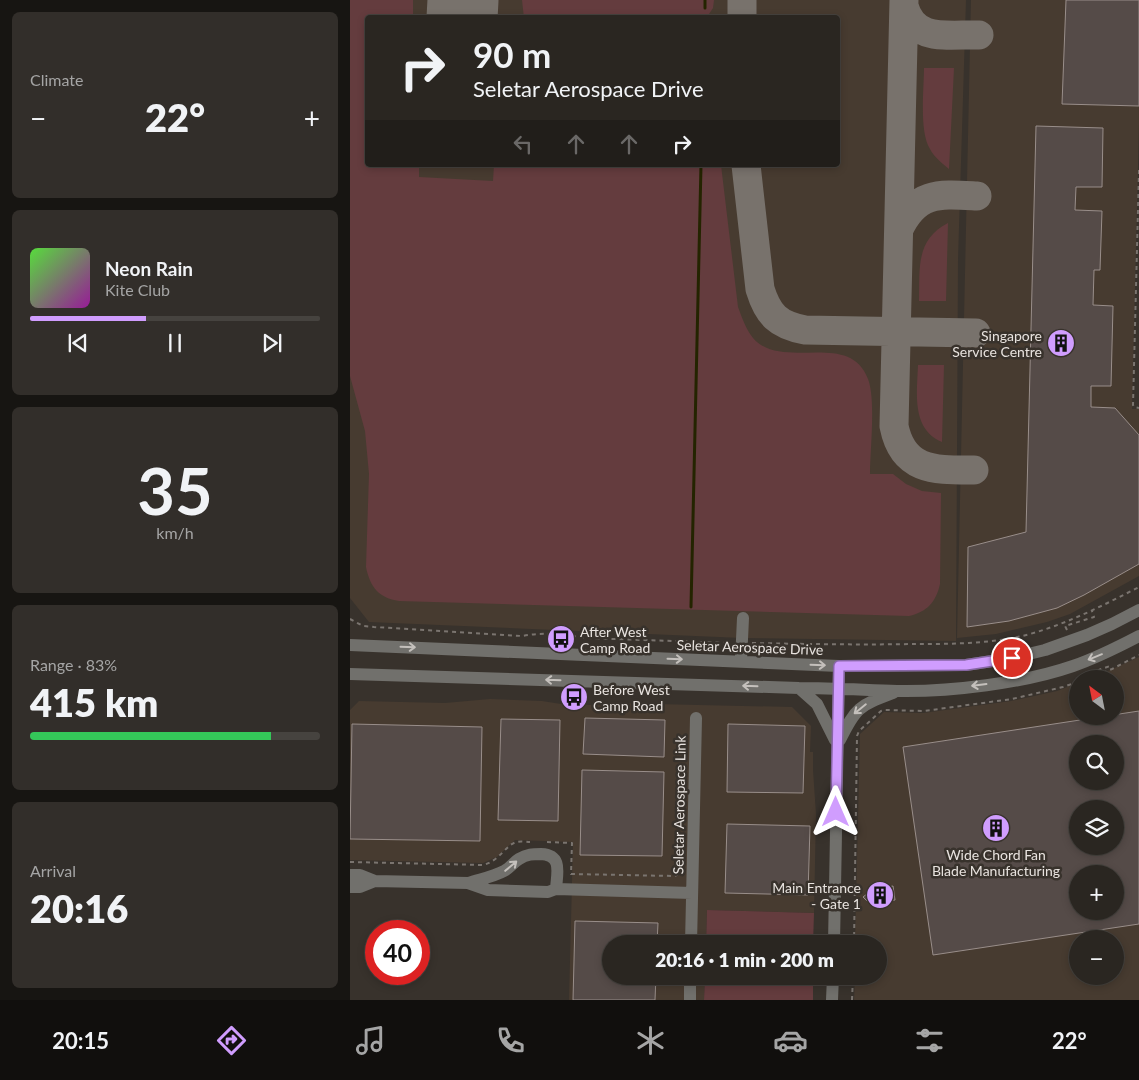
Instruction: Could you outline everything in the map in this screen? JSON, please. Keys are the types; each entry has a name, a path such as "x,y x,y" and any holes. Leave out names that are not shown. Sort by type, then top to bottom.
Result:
{"street":[{"name":"Seletar Aerospace Drive","path":"353,642 839,666 966,665 1012,658 1045,650 1087,635 1139,610"},
{"path":"741,661 743,618"},
{"path":"350,674 799,688 838,687 898,691 951,689 1008,682 1072,666 1139,636"},
{"path":"834,935 839,666"},
{"path":"350,683 369,675"},
{"path":"799,688 817,704 838,744"},
{"path":"838,744 852,716 861,706 898,691"},
{"name":"Seletar Aerospace Link","path":"691,935 696,718"},
{"path":"350,875 360,875 375,881 468,883 507,870 518,859 529,854 549,854 556,860 556,889"},
{"path":"350,887 360,887 375,881"},
{"name":"Seletar Aerospace Link","path":"468,883 488,890 548,892 556,889 692,892"},
{"path":"690,985 690,1000"},
{"path":"832,1000 833,985"}],"path":[{"path":"1139,170 1133,405 1139,408"},
{"path":"1065,626 1094,617 1092,612"},
{"path":"1098,670 1110,666 1112,669 1139,655"},
{"path":"854,935 857,736 859,731 881,711 885,710 924,711 1012,699 1069,685"},
{"path":"350,862 483,865 491,863 498,858 512,844 517,842 536,842"},
{"path":"545,842 572,843 571,874 674,876 679,874 680,871"},
{"path":"852,1000 853,985"}],"shaded area":[{"path":"350,0 966,0 958,260 956,641 742,638 369,622 350,598"},
{"path":"350,0 413,0 413,15 365,15 365,167 419,167 419,177 493,181 494,167 721,167 738,307 744,323 753,338 765,347 781,352 831,353 846,356 859,364 868,379 872,399 870,474 893,474 906,484 922,491 941,493 940,584 936,596 926,609 909,616 399,601 386,597 373,586 366,567 369,474 365,431 350,376"},
{"path":"522,0 714,0 713,8 708,15 524,15"},
{"path":"971,0 1139,0 1139,125 1132,409 1139,409 1139,576 1070,614 1047,622 996,634 957,638"},
{"path":"924,68 954,68 949,169 934,155 924,132"},
{"path":"948,223 946,301 919,301 920,267 925,247 937,230"},
{"path":"918,365 944,365 942,442 932,436 925,428 921,419 917,398"},
{"path":"1139,657 1139,1000 854,1000 855,985 887,985 887,935 855,935 860,734 884,712 923,713 1011,701 1057,691 1069,686 1069,725 1124,725 1124,670 1110,670"},
{"path":"490,699 591,705 611,703 792,707 811,726 810,752 813,752 816,814 814,913 707,910 706,935 602,935 602,985 705,985 704,1000 569,1000 573,842 515,840 497,857 483,863 350,860 350,710 359,701 445,703"},
{"path":"707,910 814,913 813,935 706,935"},
{"path":"705,985 813,985 813,1000 704,1000"}],"building":[{"path":"1066,0 1139,0 1139,106 1062,104"},
{"path":"1036,126 1103,128 1102,187 1076,187 1075,210 1102,211 1100,270 1094,270 1093,305 1113,306 1111,386 1091,386 1091,407 1115,408 1139,435 1139,564 1057,608 1009,621 967,627 968,547 1026,532"},
{"name":"Wide Chord Fan Blade Manufacturing","path":"1139,711 1139,924 1099,930 1069,930 1069,935 933,955 903,747 1069,722 1069,725 1124,725 1124,713"},
{"path":"585,718 665,720 664,757 583,754"},
{"path":"501,719 560,720 558,821 498,820"},
{"path":"352,724 482,727 480,841 350,839"},
{"path":"728,724 805,726 803,793 727,792"},
{"path":"582,770 664,772 662,856 580,855"},
{"path":"727,824 810,826 808,895 725,893"},
{"name":"Main Entrance - Gate 1","path":"893,886 895,900 875,903 867,901 863,897 872,890"},
{"path":"575,921 658,923 657,935 602,935 602,985 656,985 655,1000 573,1000"}],"waterway":[{"path":"705,0 705,8"},
{"path":"691,607 701,167"}],"taxiway":[{"path":"742,0 742,15"},
{"path":"904,0 894,426 898,441 913,460 934,468 974,470"},
{"path":"904,6 909,18 924,31 944,35 979,35"},
{"path":"746,167 760,289 767,306 781,322 805,330 976,333"},
{"path":"899,229 906,217 922,201 941,196 977,196"}],"runway":[{"path":"462,15 463,0"}],"place":[{"name":"Singapore Service Centre","path":"1061,343"},
{"name":"After West Camp Road","path":"561,639"},
{"name":"Before West Camp Road","path":"574,697"},
{"name":"Wide Chord Fan Blade Manufacturing","path":"996,828"},
{"name":"Main Entrance - Gate 1","path":"880,895"}],"route":[{"path":"836,812 839,666 966,665 1012,658"}]}
